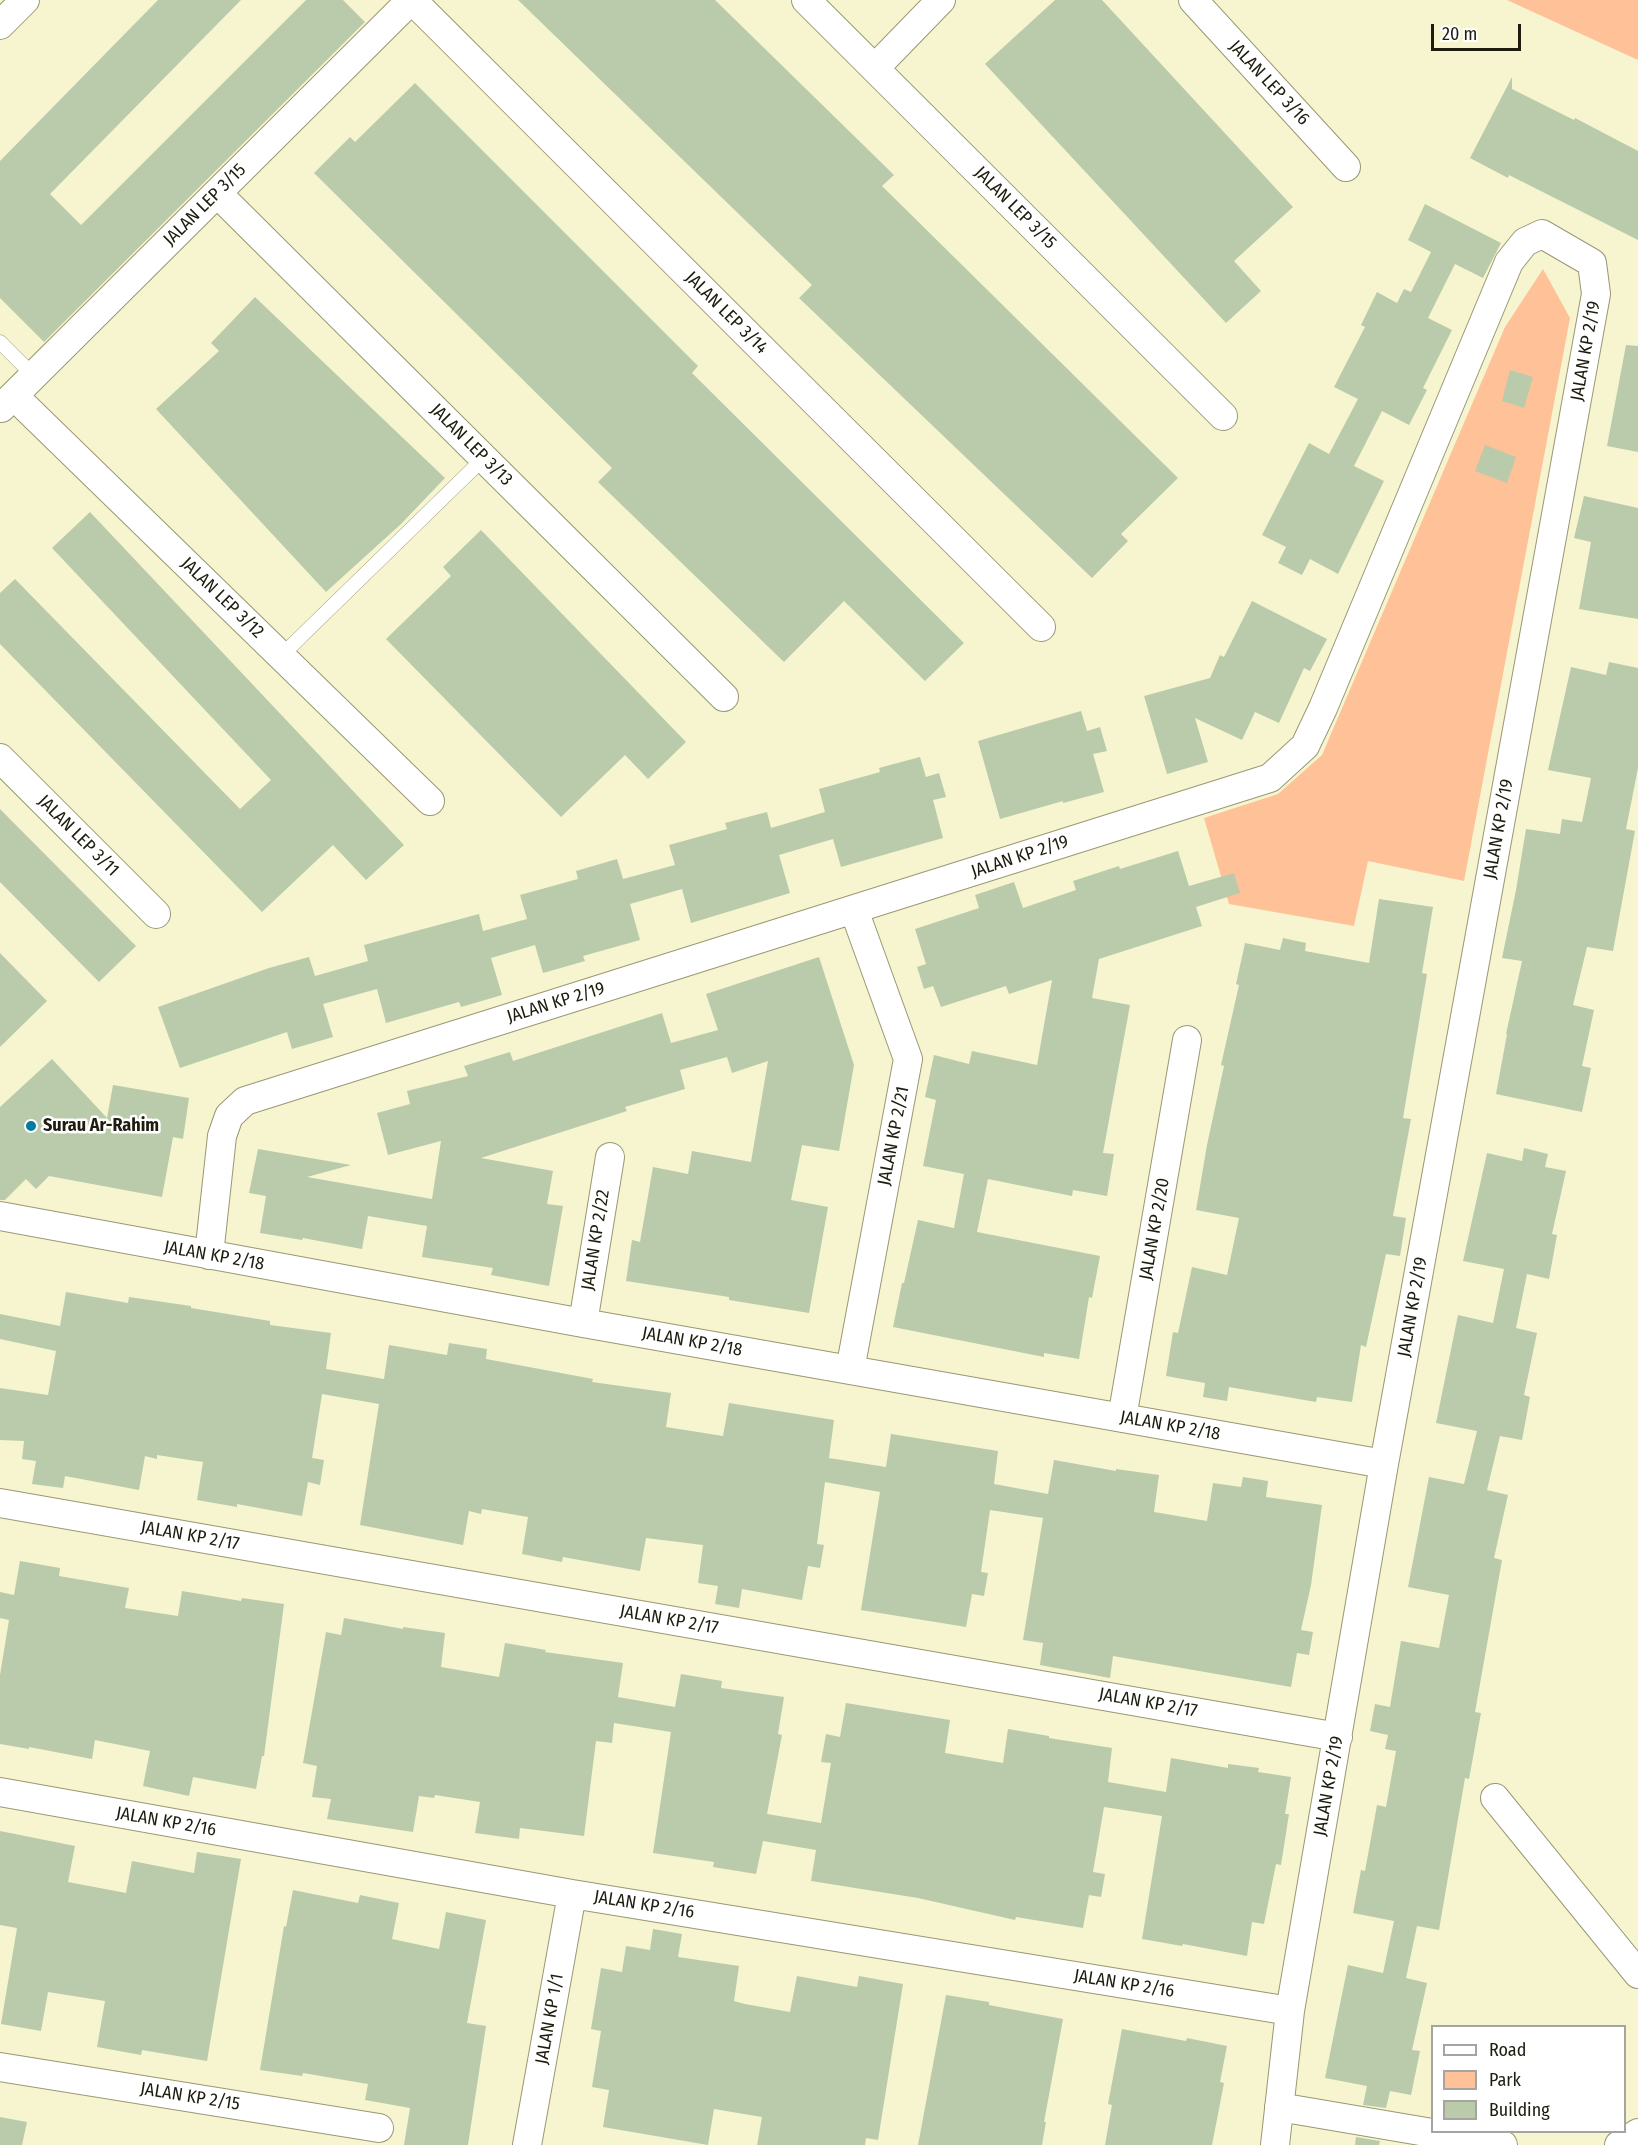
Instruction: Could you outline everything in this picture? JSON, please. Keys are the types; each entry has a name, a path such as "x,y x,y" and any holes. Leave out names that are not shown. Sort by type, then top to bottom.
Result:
{"street":[{"path":"0,25 25,0"},
{"name":"JALAN LEP 3/15","path":"7,403 411,0"},
{"name":"JALAN LEP 3/14","path":"411,0 1041,627"},
{"name":"JALAN LEP 3/15","path":"806,0 1223,416"},
{"path":"875,68 941,0"},
{"name":"JALAN LEP 3/16","path":"1193,0 1346,166"},
{"name":"JALAN LEP 3/13","path":"217,193 724,697"},
{"name":"JALAN KP 2/19","path":"209,1255 222,1136 230,1116 245,1101 1270,778 1305,746 1323,708 1509,262 1524,242 1542,234 1592,263 1596,294 1384,1464 1290,2011 1275,2145"},
{"name":"JALAN LEP 3/12","path":"7,403 281,657 430,801"},
{"name":"JALAN LEP 3/11","path":"0,758 156,914"},
{"name":"JALAN KP 2/21","path":"850,1370 908,1059 854,910"},
{"name":"JALAN KP 2/20","path":"1122,1418 1187,1040"},
{"name":"JALAN KP 2/22","path":"583,1323 610,1157"},
{"name":"JALAN KP 2/18","path":"0,1216 583,1323 1384,1464"},
{"name":"JALAN KP 2/17","path":"0,1503 1338,1737"},
{"name":"JALAN KP 2/16","path":"0,1792 572,1894 1290,2011"},
{"path":"1495,1798 1638,1974"},
{"name":"JALAN KP 1/1","path":"527,2145 572,1894"},
{"name":"JALAN KP 2/15","path":"0,2067 379,2127"},
{"path":"1279,2107 1431,2133"},
{"path":"1432,2133 1503,2145"},
{"path":"1619,2145 1638,2133"}],"lane":[{"path":"0,342 34,376"},
{"path":"281,657 484,458"}],"green space":[{"path":"1507,0 1638,0 1638,60"},
{"path":"1543,269 1570,318 1464,881 1368,861 1354,926 1229,904 1204,818 1278,794 1322,755 1505,327"}],"building":[{"path":"158,0 241,0 50,194 81,225 306,0 343,0 365,22 44,342 0,298 0,161"},
{"path":"518,0 715,0 894,175 882,186 1178,478 1121,534 1128,541 1092,578 799,298 812,285"},
{"path":"1055,0 1102,0 1293,207 1234,261 1261,291 1226,323 985,64"},
{"path":"1512,77 1512,89 1638,151 1638,240 1509,175 1508,178 1470,158"},
{"path":"415,83 698,366 692,373 964,643 925,681 844,601 784,662 598,482 612,468 314,173 350,137 355,142"},
{"path":"1425,204 1501,243 1483,278 1455,264 1428,318 1452,330 1423,388 1427,390 1409,425 1382,411 1354,466 1384,481 1338,574 1310,559 1302,575 1278,563 1286,547 1262,535 1309,443 1329,454 1358,399 1334,387 1365,327 1361,325 1377,292 1397,303 1404,289 1411,292 1431,252 1408,240"},
{"path":"255,297 445,478 401,524 326,592 156,409 219,351 211,343"},
{"path":"1626,345 1638,346 1638,452 1607,446"},
{"path":"1510,370 1533,377 1524,408 1502,401"},
{"path":"1485,445 1516,457 1507,483 1475,471"},
{"path":"1584,496 1638,508 1638,619 1579,609 1591,542 1574,538"},
{"path":"90,512 404,845 366,880 333,845 262,912 0,644 0,593 15,579 240,809 271,780 52,548"},
{"path":"481,530 686,742 648,779 625,755 561,817 386,639 451,576 443,567"},
{"path":"1252,601 1327,639 1310,671 1304,668 1279,723 1255,712 1242,740 1195,718 1208,762 1167,774 1144,696 1210,678 1220,655 1224,657"},
{"path":"1609,662 1638,668 1638,768 1626,829 1635,831 1613,951 1587,947 1573,1005 1594,1010 1582,1066 1591,1068 1582,1112 1496,1094 1522,961 1502,958 1526,829 1560,834 1562,819 1582,822 1591,778 1548,770 1571,667 1606,675"},
{"path":"1081,711 1087,731 1100,727 1107,751 1093,754 1104,792 1000,819 978,741"},
{"path":"920,757 926,777 939,773 946,797 933,800 943,838 841,867 833,839 779,855 790,893 691,923 682,889 630,904 640,940 583,956 585,961 543,973 535,945 491,958 502,995 461,1007 459,1002 386,1023 377,989 323,1004 333,1037 292,1049 287,1032 180,1068 158,1007 269,968 309,957 315,976 368,961 364,945 479,914 483,931 527,919 520,895 578,879 576,871 617,859 623,879 675,865 669,845 727,829 725,823 767,812 771,828 825,812 819,789 880,772 879,768"},
{"path":"0,809 136,946 99,982 0,882"},
{"path":"1178,851 1189,886 1234,873 1240,893 1196,907 1202,926 1099,959 1092,998 1130,1005 1103,1153 1114,1154 1107,1196 1073,1190 1072,1196 988,1179 977,1232 1100,1256 1092,1298 1089,1297 1079,1359 1044,1353 1044,1357 893,1327 918,1220 954,1228 964,1174 923,1166 936,1100 925,1097 934,1055 969,1064 972,1051 1037,1065 1052,980 1009,994 1006,986 941,1007 933,986 924,989 917,967 926,964 915,929 979,908 975,895 1014,882 1023,908 1076,890 1073,881"},
{"path":"1379,899 1433,907 1422,973 1427,974 1403,1118 1411,1119 1393,1216 1406,1218 1400,1256 1386,1254 1366,1347 1361,1345 1352,1402 1317,1397 1316,1402 1229,1387 1227,1401 1203,1397 1205,1383 1166,1376 1173,1332 1178,1333 1192,1267 1227,1275 1239,1218 1196,1210 1245,943 1280,950 1283,938 1306,943 1305,951 1369,963"},
{"path":"0,953 47,1001 0,1047"},
{"path":"819,957 854,1065 839,1151 802,1145 791,1200 828,1207 809,1313 729,1300 729,1297 626,1281 632,1240 640,1242 653,1167 688,1174 692,1151 751,1162 768,1061 732,1073 727,1057 680,1070 685,1089 625,1107 627,1111 481,1158 553,1171 547,1204 563,1206 549,1286 491,1275 493,1268 422,1257 427,1226 368,1216 362,1249 260,1233 266,1196 249,1193 258,1149 351,1165 307,1177 432,1199 441,1141 388,1155 377,1113 410,1104 407,1091 468,1076 464,1066 510,1052 513,1061 662,1013 671,1043 718,1030 706,994"},
{"path":"52,1059 107,1118 113,1085 189,1098 183,1139 173,1137 162,1197 49,1176 36,1189 26,1179 5,1200 0,1200 0,1107"},
{"path":"1524,1148 1548,1154 1545,1167 1566,1171 1552,1234 1557,1235 1549,1279 1527,1274 1516,1328 1537,1333 1524,1395 1530,1397 1522,1440 1500,1436 1487,1490 1508,1495 1494,1558 1502,1560 1475,1712 1481,1713 1469,1779 1465,1778 1439,1930 1417,1926 1406,1978 1427,1983 1412,2050 1420,2051 1411,2095 1390,2091 1386,2108 1363,2105 1367,2086 1325,2078 1348,1965 1383,1973 1394,1921 1353,1913 1361,1870 1365,1871 1377,1805 1386,1807 1396,1751 1385,1749 1388,1735 1370,1731 1375,1704 1390,1707 1401,1641 1439,1648 1449,1595 1408,1587 1429,1477 1464,1484 1477,1431 1436,1423 1458,1315 1493,1323 1504,1269 1463,1261 1487,1153 1522,1161"},
{"path":"66,1292 128,1303 129,1297 191,1306 191,1308 270,1321 270,1325 331,1333 326,1369 384,1379 389,1345 447,1355 449,1343 487,1349 486,1359 593,1379 592,1382 671,1393 666,1427 723,1436 729,1403 834,1420 829,1458 886,1467 891,1434 998,1451 994,1484 1048,1494 1054,1460 1116,1471 1116,1469 1159,1475 1154,1512 1207,1521 1213,1483 1241,1487 1243,1477 1268,1481 1266,1497 1322,1505 1311,1585 1301,1630 1313,1632 1309,1655 1297,1653 1291,1687 1113,1656 1110,1678 1040,1665 1043,1643 1023,1640 1043,1518 990,1510 981,1572 988,1573 984,1596 972,1594 966,1627 861,1610 880,1492 825,1482 817,1544 824,1545 820,1568 808,1566 802,1600 742,1589 739,1608 715,1604 718,1586 698,1583 703,1545 646,1538 640,1571 563,1557 562,1562 522,1554 528,1517 482,1509 481,1514 469,1511 463,1545 360,1525 379,1404 322,1394 312,1458 324,1460 320,1485 308,1482 302,1516 237,1504 237,1507 197,1500 203,1462 157,1455 157,1459 145,1456 139,1490 65,1476 63,1488 32,1484 36,1461 22,1459 24,1441 0,1440 0,1388 48,1395 56,1351 0,1339 0,1314 60,1326"},
{"path":"20,1561 60,1568 59,1576 129,1588 125,1608 178,1616 182,1591 241,1601 242,1598 284,1604 264,1756 262,1756 256,1789 193,1777 189,1796 143,1786 150,1751 95,1740 92,1759 0,1744 0,1675 9,1620 0,1618 0,1592 14,1595"},
{"path":"344,1618 403,1629 403,1627 445,1633 441,1667 499,1677 505,1643 546,1650 545,1652 623,1663 618,1697 675,1707 681,1674 722,1681 721,1688 784,1697 778,1734 782,1735 767,1814 821,1823 831,1763 821,1762 826,1734 840,1737 846,1703 950,1720 945,1753 1003,1763 1008,1729 1112,1748 1108,1782 1166,1792 1171,1758 1228,1768 1228,1764 1259,1768 1258,1772 1291,1777 1285,1814 1289,1814 1281,1865 1276,1864 1264,1924 1252,1922 1247,1956 1142,1939 1162,1816 1104,1807 1093,1872 1105,1874 1101,1897 1089,1895 1083,1928 1016,1917 1015,1920 918,1898 811,1881 816,1850 763,1841 756,1874 713,1867 714,1862 653,1853 671,1732 614,1723 612,1743 596,1741 584,1836 520,1828 519,1839 475,1833 480,1802 435,1795 434,1798 419,1796 413,1832 327,1819 331,1799 312,1797 317,1766 303,1763 326,1632 341,1635"},
{"path":"0,1831 75,1846 68,1882 126,1893 132,1861 194,1873 197,1852 241,1859 207,2061 142,2050 141,2055 97,2047 105,2001 48,1992 41,2031 1,2024 17,1928 0,1925"},
{"path":"293,1890 358,1903 360,1895 399,1903 392,1939 439,1949 446,1912 486,1920 467,2023 486,2026 468,2145 404,2145 410,2108 365,2100 368,2084 303,2073 302,2076 260,2070 284,1926 286,1927"},
{"path":"653,1929 682,1934 678,1957 739,1966 734,2001 745,2004 790,2012 797,1976 857,1987 859,1976 903,1984 878,2140 866,2138 865,2145 757,2145 762,2117 714,2109 708,2145 603,2127 609,2090 592,2087 601,2031 591,2029 601,1968 622,1972 626,1946 650,1950"},
{"path":"946,1995 1063,2019 1044,2122 1046,2122 1042,2145 918,2145"},
{"path":"1122,2029 1227,2046 1220,2082 1224,2083 1212,2145 1105,2145 1112,2105 1108,2104"},
{"path":"0,2117 27,2122 22,2145 0,2145"},
{"path":"1356,2137 1380,2141 1379,2145 1355,2145"}],"place":[{"name":"Surau Ar-Rahim","path":"31,1126"}]}
